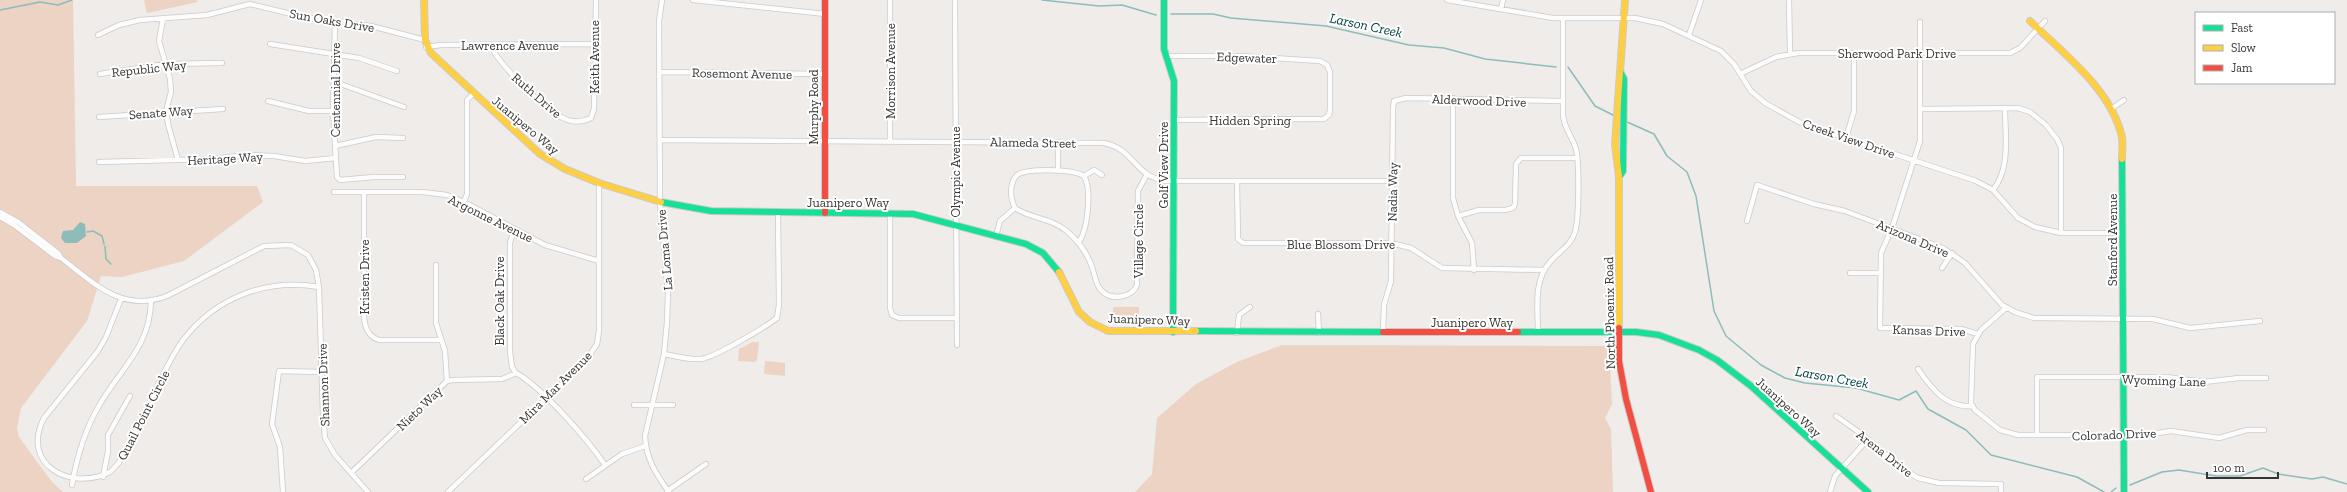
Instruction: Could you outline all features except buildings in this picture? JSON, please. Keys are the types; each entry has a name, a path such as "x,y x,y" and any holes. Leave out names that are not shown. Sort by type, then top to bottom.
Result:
{"street":[{"path":"424,0 426,47"},
{"name":"Keith Avenue","path":"593,114 593,44 596,0"},
{"name":"La Loma Drive","path":"662,0 660,7 660,202 668,294 664,354 646,426 645,446 651,466 668,491"},
{"path":"693,0 825,14"},
{"name":"Murphy Road","path":"824,213 825,0"},
{"name":"Morrison Avenue","path":"890,0 890,141"},
{"name":"Olympic Avenue","path":"955,0 955,225 957,345"},
{"name":"Golf View Drive","path":"1164,0 1164,43 1166,56 1174,75 1173,332"},
{"name":"Creek View Drive","path":"1447,0 1563,18 1622,18 1663,24 1721,50 1728,56 1751,92 1801,123 1976,181 1993,190 2012,213 2026,223 2045,230 2061,232 2122,233"},
{"path":"1501,9 1503,0"},
{"name":"North Phoenix Road","path":"1625,0 1622,18 1621,73 1618,79 1621,104 1617,171 1619,177 1618,332 1623,385 1651,492"},
{"path":"1689,35 1701,0"},
{"path":"1789,0 1790,54"},
{"name":"Sun Oaks Drive","path":"98,35 131,22 207,15 250,4 298,16 371,26 425,40"},
{"path":"1538,333 1538,292 1544,270 1566,248 1575,234 1577,219 1577,158 1575,146 1564,123 1562,101 1563,18"},
{"path":"163,19 159,41 171,85 166,112 178,160"},
{"name":"Centennial Drive","path":"335,21 335,82 333,111 336,158"},
{"name":"Stanford Avenue","path":"2030,21 2091,82 2111,109 2120,132 2123,148 2122,318 2124,378 2124,492"},
{"name":"Sherwood Park Drive","path":"1740,74 1776,57 1790,54 2010,53 2020,48 2039,30 2045,21"},
{"path":"1850,273 1880,273 1881,254 1892,228 1920,141 1920,22"},
{"path":"270,44 359,58 397,71"},
{"name":"Lawrence Avenue","path":"426,47 593,44"},
{"name":"Ruth Drive","path":"491,45 498,60 556,114 570,121 580,122 591,118 593,114"},
{"name":"Juanipero Way","path":"426,47 473,94 551,162 599,183 660,202 711,211 778,213 890,213 922,216 996,236 1035,248 1050,258 1060,272 1074,308 1082,317 1098,327 1119,332 1618,332 1666,336 1685,342 1709,354 1733,372 1868,492"},
{"path":"1846,138 1854,111 1854,53"},
{"name":"Edgewater","path":"1166,56 1246,56 1320,61 1327,65 1330,72 1330,110 1327,118"},
{"name":"Republic Way","path":"100,74 166,64 222,63"},
{"name":"Rosemont Avenue","path":"660,72 824,74"},
{"path":"335,82 404,107"},
{"path":"464,202 467,194 467,100 473,94"},
{"name":"Alderwood Drive","path":"1396,100 1406,98 1453,98 1562,101"},
{"path":"1453,98 1453,198 1458,216 1472,242 1474,270"},
{"name":"Nadia Way","path":"1383,332 1384,305 1390,286 1392,108 1396,100"},
{"path":"2111,109 2124,100"},
{"path":"268,101 309,111 333,111"},
{"path":"1993,190 2004,171 2005,108"},
{"path":"1920,109 2018,108 2030,112 2046,125 2057,139 2062,157 2061,232"},
{"name":"Senate Way","path":"99,117 223,109"},
{"name":"Hidden Spring","path":"1174,120 1319,120 1327,118"},
{"path":"335,146 376,137 403,138"},
{"name":"Alameda Street","path":"660,140 955,141 1111,144 1124,151 1146,176"},
{"path":"1058,142 1058,171"},
{"name":"Heritage Way","path":"99,162 214,159 245,155 274,156 306,161 336,158"},
{"path":"336,158 336,174 340,180 374,177 402,177"},
{"path":"1458,216 1479,210 1505,210 1513,208 1515,204 1516,164 1521,158 1577,158"},
{"path":"1084,176 1094,170 1102,175"},
{"path":"996,236 1000,221 1015,208 1012,198 1012,187 1016,175 1025,171 1077,172 1084,176 1088,187 1087,216 1084,235 1078,243"},
{"path":"1146,176 1158,180 1174,182 1392,181"},
{"name":"Village Circle","path":"1015,208 1053,222 1078,243 1090,261 1100,290 1110,296 1124,296 1133,292 1138,281 1138,191 1146,176"},
{"name":"Blue Blossom Drive","path":"1237,182 1237,234 1238,239 1242,243 1391,243 1411,248 1442,268 1474,270 1544,270"},
{"name":"Mira Mar Avenue","path":"448,492 545,397 587,359 597,344 600,317 599,183"},
{"name":"Arizona Drive","path":"1747,221 1757,185 1814,204 1845,211 1892,228 1952,254 1974,272 1994,298 2006,308 2034,318 2153,318 2190,328 2260,321"},
{"name":"Argonne Avenue","path":"334,192 433,193 464,202 545,245 599,261"},
{"name":"Kristen Drive","path":"364,192 364,317 366,329 371,336 379,340 441,340"},
{"path":"0,212 18,222 58,253 61,258"},
{"path":"664,354 693,359 703,358 716,353 777,318 779,313 778,213"},
{"path":"890,213 890,308 892,315 899,318 957,318"},
{"path":"0,217 14,225 55,256 61,258"},
{"name":"Black Oak Drive","path":"514,229 510,243 510,352 512,367 516,373"},
{"name":"Shannon Drive","path":"61,258 104,291 136,302 151,301 167,296 258,248 270,244 291,245 308,255 316,270 319,287 325,438 335,456 368,492"},
{"path":"1942,268 1952,254"},
{"path":"436,265 436,323 446,351 447,382"},
{"name":"Kansas Drive","path":"1880,273 1880,328 1961,329 1978,334"},
{"name":"Quail Point Circle","path":"68,483 91,483 103,477 122,458 161,377 183,341 209,314 236,296 269,286 285,284 319,287"},
{"path":"121,298 106,337 98,351 44,418 38,429 36,441 40,458 49,473 68,483 88,428 104,396 139,348 149,322 151,301"},
{"path":"1237,333 1239,315 1250,307"},
{"path":"1918,369 1935,392 1946,401 1959,406 1972,406 1971,356 1973,344 1978,334 2006,308"},
{"path":"1318,314 1319,333"},
{"path":"283,492 280,448 272,424 279,371 322,372"},
{"path":"516,373 529,382 545,397 589,442 605,465"},
{"name":"Nieto Way","path":"350,473 447,382 453,380 502,379 516,373"},
{"name":"Wyoming Lane","path":"2037,436 2038,378 2175,378 2204,382 2239,378 2266,378"},
{"path":"103,477 108,451 108,435 130,396"},
{"path":"634,405 673,405"},
{"name":"Colorado Drive","path":"1972,406 1981,416 2006,433 2018,436 2145,435 2179,431 2219,438 2248,430 2264,430"},
{"name":"Arena Drive","path":"1836,416 1868,439 1900,467 1918,478 1939,483 2001,484 2001,492"},
{"path":"1830,492 1832,480 1868,439"},
{"path":"586,479 622,454 645,446"},
{"path":"668,491 706,464"}],"shaded area":[{"path":"0,0 73,0 76,186 257,186 263,202 184,261 122,277 101,276 87,321 21,408 17,429 19,437 37,462 53,483 63,492 0,492"},
{"path":"144,0 197,0 198,2 147,13"},
{"path":"1113,307 1139,307 1139,321 1113,321"},
{"path":"753,342 759,342 757,360 754,362 738,361 739,349"},
{"path":"1282,345 1609,346 1612,404 1605,418 1611,429 1613,492 1135,492 1152,474 1157,418 1196,384 1237,362"},
{"path":"765,361 785,363 785,376 764,374"}],"water":[{"path":"80,222 85,224 86,236 77,243 65,243 61,238 63,231 73,230"}],"waterway":[{"name":"Larson Creek","path":"0,10 40,2 58,5 72,0"},
{"name":"Larson Creek","path":"1042,0 1099,6 1122,5 1156,15"},
{"name":"Larson Creek","path":"1171,14 1213,14 1231,18 1326,26 1409,45 1444,48 1485,59 1556,67"},
{"name":"Larson Creek","path":"1568,67 1595,106 1615,116"},
{"name":"Larson Creek","path":"1625,121 1654,134 1667,156 1687,172 1696,196 1714,311 1726,336 1761,365 1785,378 1805,383 1856,388 1899,400 1916,391 1928,409 1966,430 1991,455 2077,477 2104,492"},
{"path":"87,232 93,231 102,236 104,244"},
{"path":"105,246 106,259 111,264"},
{"name":"Larson Creek","path":"2130,485 2162,472 2179,470 2216,476 2240,476 2263,468 2278,474 2312,479 2323,477 2347,484"},
{"name":"Larson Creek","path":"2111,492 2116,488"}],"traffic: fast":[{"path":"1164,0 1164,49 1174,81 1173,332"},
{"path":"1619,177 1623,171 1624,79 1621,73"},
{"path":"2122,159 2124,492"},
{"path":"661,202 711,211 913,214 1026,244 1043,253 1059,272"},
{"path":"1196,331 1383,332"},
{"path":"1518,332 1636,332 1659,335 1699,350 1717,360 1751,386 1868,492"}],"traffic: slow":[{"path":"424,0 425,40 431,53 540,154 565,169 599,183 661,202"},
{"path":"1619,328 1619,177 1615,144 1625,0"},
{"path":"2030,21 2085,73 2108,103 2122,137 2122,159"},
{"path":"1059,272 1079,312 1090,322 1108,331 1196,331"}],"traffic: jam":[{"path":"825,0 825,213"},
{"path":"1619,328 1619,361 1626,399 1651,492"},
{"path":"1383,332 1518,332"}]}
